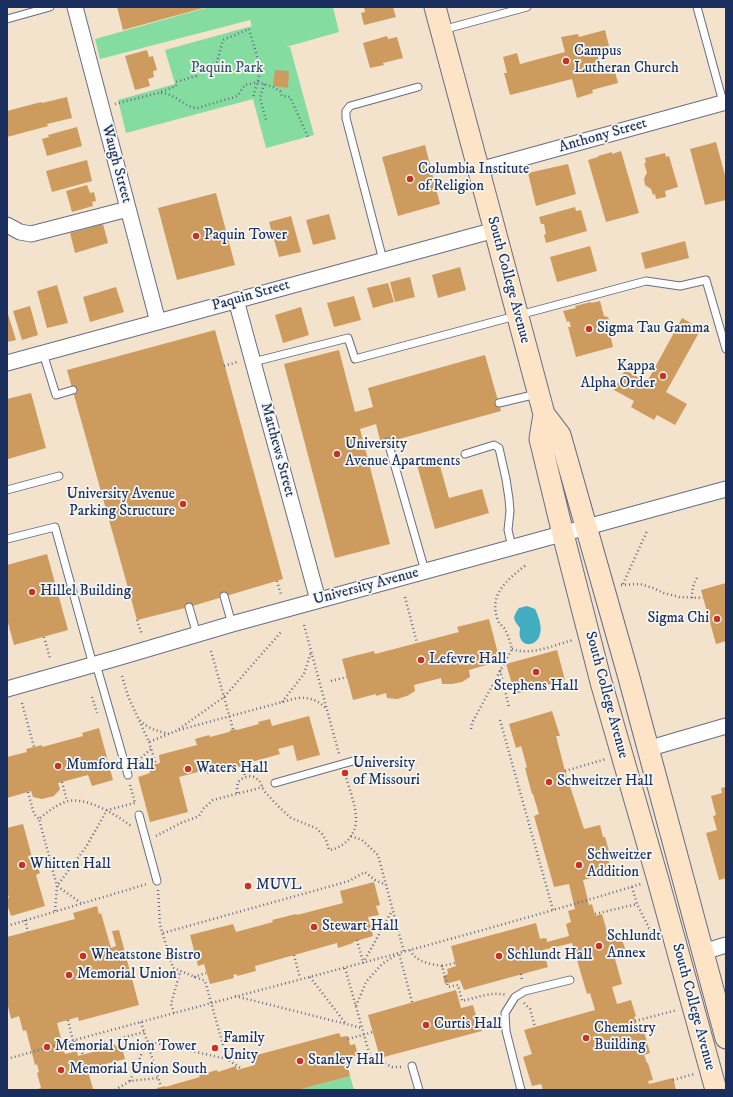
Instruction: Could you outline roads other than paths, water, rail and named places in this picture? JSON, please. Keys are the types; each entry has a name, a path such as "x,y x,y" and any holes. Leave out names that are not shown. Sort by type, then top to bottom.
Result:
{"main road":[{"name":"South College Avenue","path":"435,7 518,314 538,394 544,414 560,435 648,749 680,873 726,1038"},
{"name":"South College Avenue","path":"544,414 540,439 563,534 601,682 716,1090"}],"street":[{"name":"Waugh Street","path":"75,7 158,322"},
{"name":"Anthony Street","path":"479,170 724,102"},
{"path":"7,225 20,232 31,234 128,209"},
{"name":"Paquin Street","path":"7,363 495,230"},
{"name":"Matthews Street","path":"236,300 247,362 318,600"},
{"name":"University Avenue","path":"7,689 318,600 726,489"},
{"path":"648,749 726,726"},
{"path":"703,952 726,945"}],"lane":[{"path":"7,19 37,9 50,7"},
{"path":"442,30 527,7"},
{"path":"697,7 724,102"},
{"path":"383,260 346,118 346,111 350,106 418,87"},
{"path":"247,362 348,338 355,359 518,314 646,281 680,286 706,280 726,349"},
{"path":"42,353 56,395 73,390"},
{"path":"499,403 538,394"},
{"path":"388,442 425,571"},
{"path":"465,454 494,446 499,448 509,499 510,511 508,530 512,547"},
{"path":"7,490 59,476"},
{"path":"7,539 55,527 127,772"},
{"path":"224,596 232,624"},
{"path":"189,607 197,635"},
{"path":"275,783 353,761"},
{"path":"138,815 157,881"},
{"path":"522,1090 506,1031 505,1013 515,997 525,991 570,980"},
{"path":"412,1066 419,1090"}],"water":[{"path":"527,606 535,609 541,627 539,637 532,644 526,644 522,640 520,636 520,628 514,618 519,608"}],"place":[{"name":"Campus Lutheran Church","path":"566,61"},
{"name":"Columbia Institute of Religion","path":"410,179"},
{"name":"Paquin Tower","path":"196,236"},
{"name":"Sigma Tau Gamma","path":"589,329"},
{"name":"Kappa Alpha Order","path":"663,376"},
{"name":"University Avenue Apartments","path":"337,454"},
{"name":"University Avenue Parking Structure","path":"183,504"},
{"name":"Hillel Building","path":"32,592"},
{"name":"Sigma Chi","path":"717,619"},
{"name":"Lefevre Hall","path":"421,660"},
{"name":"Stephens Hall","path":"536,672"},
{"name":"Mumford Hall","path":"58,766"},
{"name":"Waters Hall","path":"188,769"},
{"name":"University of Missouri","path":"345,773"},
{"name":"Schweitzer Hall","path":"549,782"},
{"name":"Whitten Hall","path":"22,865"},
{"name":"Schweitzer Addition","path":"579,865"},
{"name":"MUVL","path":"248,886"},
{"name":"Stewart Hall","path":"314,927"},
{"name":"Schlundt Annex","path":"599,946"},
{"name":"Wheatstone Bistro","path":"83,956"},
{"name":"Schlundt Hall","path":"499,956"},
{"name":"Memorial Union","path":"69,975"},
{"name":"Curtis Hall","path":"426,1025"},
{"name":"Chemistry Building","path":"586,1038"},
{"name":"Memorial Union Tower","path":"47,1047"},
{"name":"Family Unity","path":"215,1048"},
{"name":"Stanley Hall","path":"300,1061"},
{"name":"Memorial Union South","path":"61,1070"}],"park label":[{"name":"Paquin Park","path":"227,69"}]}
